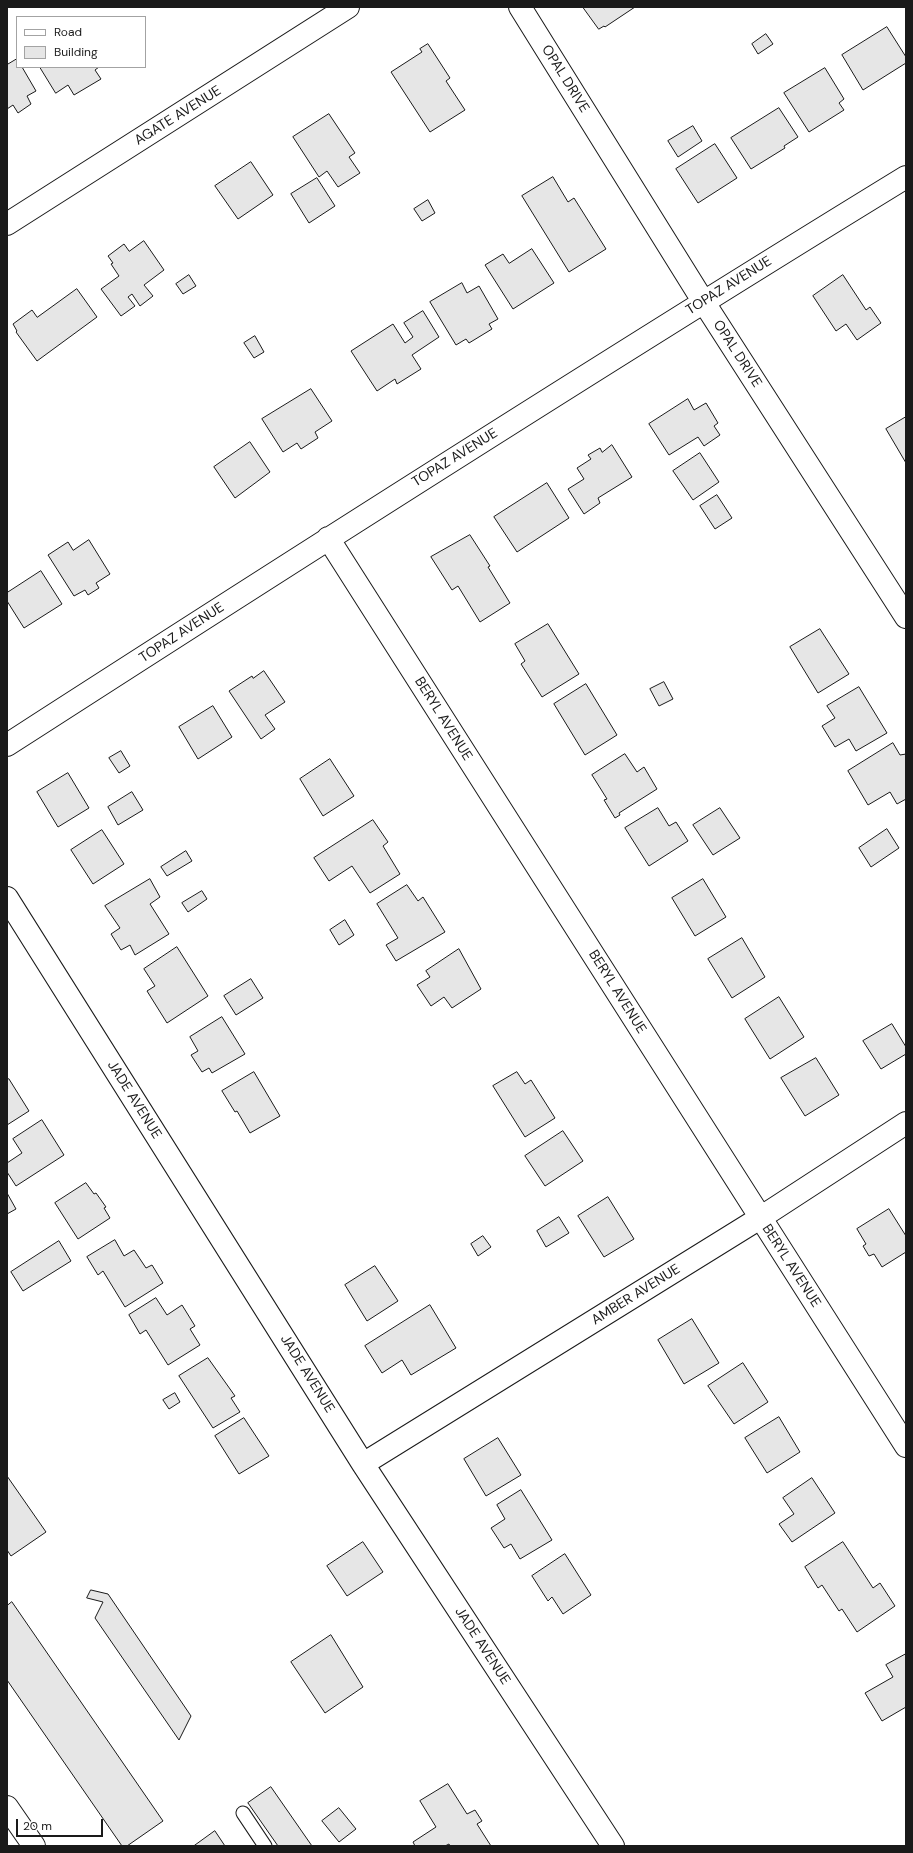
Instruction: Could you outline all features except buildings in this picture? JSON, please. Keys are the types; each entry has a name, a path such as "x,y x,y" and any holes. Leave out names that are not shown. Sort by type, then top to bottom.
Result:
{"street":[{"name":"AGATE AVENUE","path":"7,224 348,7"},
{"name":"OPAL DRIVE","path":"520,7 703,301 906,617"},
{"name":"TOPAZ AVENUE","path":"7,745 328,538 703,301 906,177"},
{"name":"BERYL AVENUE","path":"328,538 906,1446"},
{"name":"JADE AVENUE","path":"7,898 363,1464 613,1846"},
{"name":"AMBER AVENUE","path":"363,1464 760,1218 906,1123"},
{"path":"7,1807 34,1846"}],"lane":[{"path":"243,1813 265,1846"}]}
